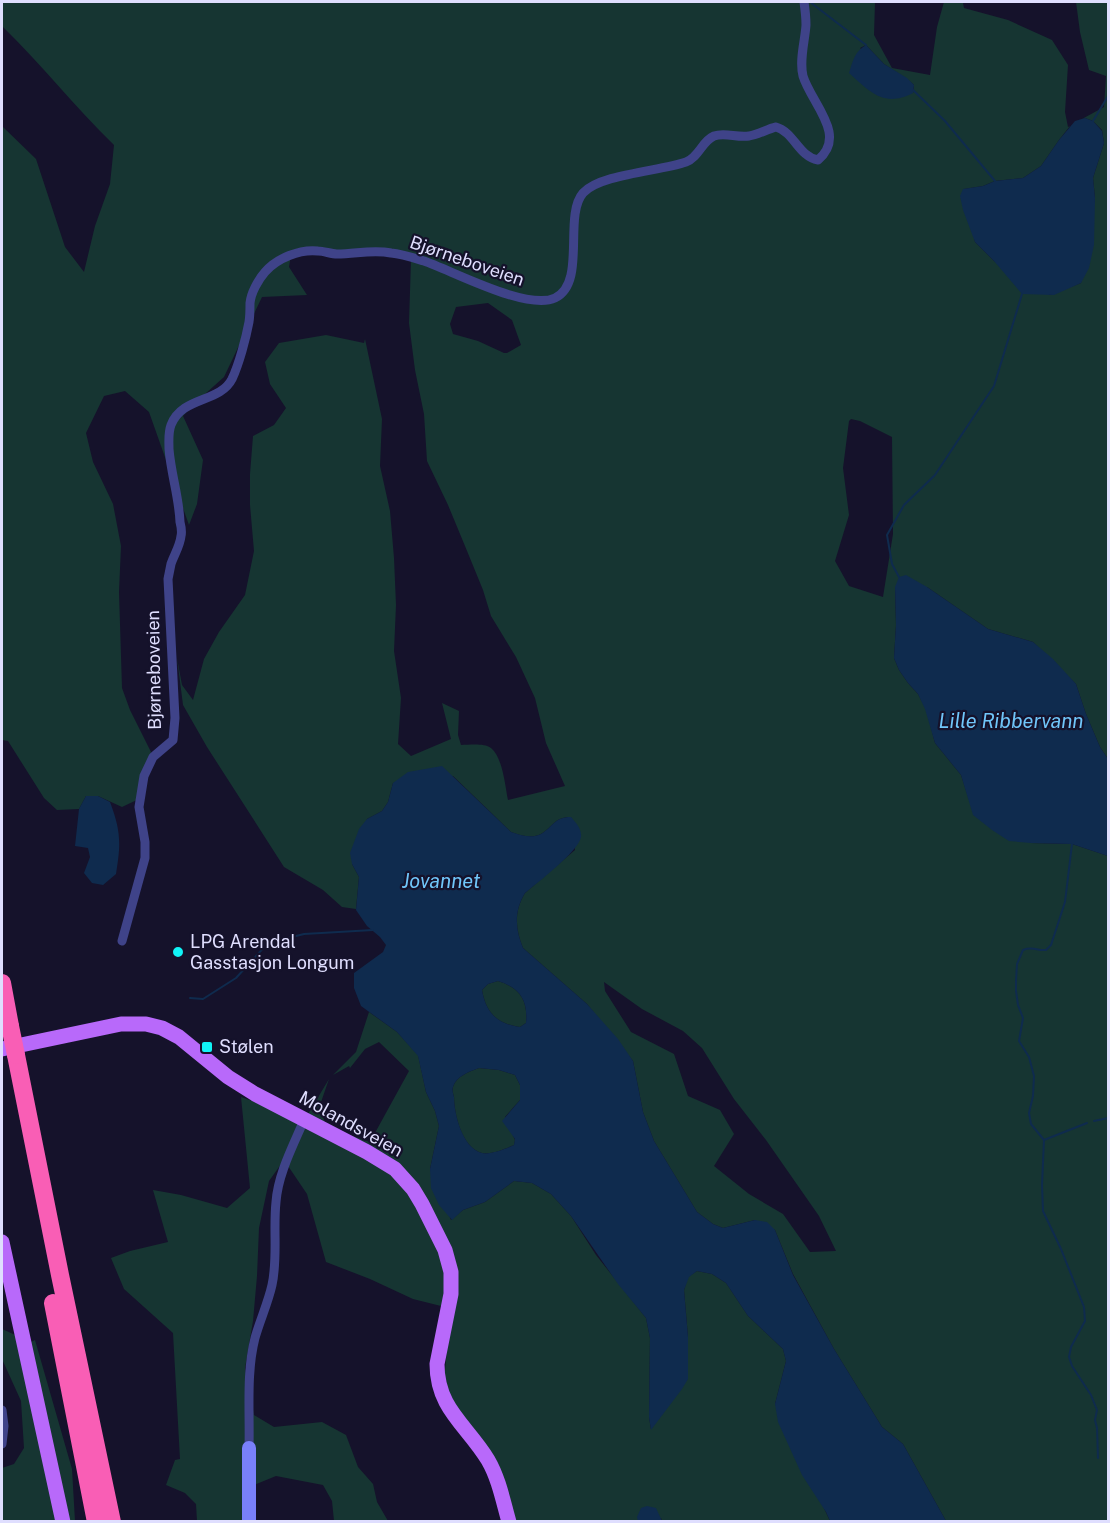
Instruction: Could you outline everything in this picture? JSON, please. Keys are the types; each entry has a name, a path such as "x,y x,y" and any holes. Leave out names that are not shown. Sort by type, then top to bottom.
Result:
{"highway":[{"path":"2,983 10,1026 6,1052 96,1521"},
{"path":"6,1052 60,1275 112,1521"}],"main road":[{"name":"Molandsveien","path":"6,1052 122,1024 135,1023 154,1026 179,1037 228,1077 255,1094 395,1169 413,1189 435,1227 448,1260 452,1283 450,1304 437,1364 439,1388 448,1408 488,1461 500,1488 509,1521"},
{"path":"2,1242 63,1521"},
{"path":"2,1265 58,1521"}],"street":[{"name":"Bjørneboveien","path":"122,941 145,858 145,842 139,807 144,776 153,757 173,740 175,718 168,579 181,537 180,513 170,465 169,436 172,423 179,412 186,406 214,395 230,382 247,332 253,291 265,271 283,258 301,252 318,251 338,254 374,250 425,261 477,283 522,298 537,301 553,299 569,282 574,257 576,211 579,199 585,191 592,187 640,171 683,163 696,155 705,142 712,137 750,136 776,126 785,131 811,158 818,160 825,154 831,142 827,123 803,76 802,58 806,23 804,2"},
{"path":"249,1521 250,1365 255,1338 272,1285 276,1255 277,1192 304,1120"},
{"path":"2,1410 4,1426 2,1444"}],"green space":[{"path":"2,2 875,2 874,35 892,68 930,75 937,27 944,2 963,3 964,8 1008,20 1052,40 1068,65 1065,112 1068,127 1070,126 1041,166 1023,178 995,181 983,186 964,189 975,242 994,261 1050,295 1081,283 1095,198 1093,178 1104,143 1102,130 1093,121 1082,119 1104,107 1106,76 1089,70 1076,2 1108,2 1108,759 1100,747 1076,684 1033,642 988,629 927,587 895,587 894,658 899,670 918,694 926,709 935,743 961,775 974,815 1031,843 1072,844 1108,856 1108,1521 946,1521 903,1444 882,1427 834,1349 793,1274 775,1230 755,1220 723,1228 713,1224 697,1212 654,1141 643,1112 633,1061 587,1004 523,948 520,941 517,913 525,893 575,850 571,817 557,821 537,835 522,835 511,832 453,776 393,783 388,802 382,811 367,819 352,864 359,877 356,909 342,907 323,890 284,867 207,747 183,705 177,658 182,685 193,700 204,659 219,632 245,595 254,551 250,505 253,436 274,425 286,408 270,384 265,362 279,343 326,335 364,343 365,339 382,419 380,466 390,511 394,558 396,605 394,651 401,698 398,744 411,756 451,739 442,703 459,711 458,735 461,745 485,745 495,753 503,772 508,800 565,786 546,743 535,698 516,657 491,616 465,546 427,461 424,414 409,323 411,260 380,251 291,255 289,267 307,295 262,297 224,377 183,416 203,460 197,504 189,525 149,412 125,391 104,396 86,433 93,462 113,504 121,546 119,592 122,688 151,752 141,798 122,807 98,796 86,796 79,809 57,810 44,798 8,741 2,740 2,126 36,159 65,247 84,272 95,226 110,184 114,145 2,26","holes":["866,45 884,64 907,79 914,85 913,93 860,48","488,303 512,320 521,345 504,353 478,341 453,334 450,324 456,307","851,419 860,421 892,437 893,534 883,597 849,586 835,561 849,515 843,468","604,982 642,1009 683,1031 702,1048 734,1099 819,1216 836,1251 810,1252 783,1214 749,1194 714,1166 734,1134 720,1110 688,1096 674,1054 631,1032 605,991"]},
{"path":"498,981 512,987 524,1001 526,1023 520,1027 499,1020 486,1005 482,990 488,984"},
{"path":"369,1012 397,1032 418,1055 426,1092 439,1126 430,1169 451,1220 463,1210 485,1202 514,1181 532,1183 551,1194 571,1216 596,1255 646,1318 650,1338 649,1417 651,1429 665,1410 688,1337 684,1290 688,1277 697,1271 712,1274 726,1283 748,1316 783,1349 786,1361 775,1404 830,1521 662,1521 661,1518 638,1517 638,1521 508,1521 503,1496 461,1423 444,1383 448,1336 445,1307 413,1299 326,1262 307,1194 284,1160 269,1181 259,1228 253,1321 245,1368 254,1415 274,1427 322,1422 346,1435 358,1467 373,1484 377,1502 388,1521 334,1521 332,1501 323,1485 276,1476 254,1485 255,1521 197,1521 196,1504 185,1493 166,1485 175,1460 180,1459 173,1333 124,1289 111,1258 168,1242 153,1190 227,1208 250,1188 241,1097 305,1119 329,1079 320,1105 326,1127 370,1142 409,1071 379,1042 365,1049 350,1068 349,1066 333,1075 356,1052"},
{"path":"479,1068 499,1070 515,1075 520,1085 520,1100 505,1117 515,1140 514,1145 490,1153 475,1150 464,1138 458,1121 453,1092 455,1083 460,1077"},
{"path":"2,1329 31,1342 35,1340 72,1469 75,1521 2,1521 2,1468 14,1464 24,1448 21,1401 2,1359"}],"water":[{"path":"866,45 884,64 914,85 913,93 894,99 878,96 849,73 856,54"},
{"path":"1085,118 1093,121 1102,131 1104,143 1093,178 1094,245 1089,268 1081,283 1054,295 1022,294 975,242 960,196 963,189 983,186 995,181 1023,178 1041,166 1075,121"},
{"name":"Lille Ribbervann","path":"906,575 988,629 1033,642 1053,659 1076,684 1100,747 1108,759 1108,856 1072,844 1009,841 973,815 961,775 935,743 918,694 899,670 894,658 895,587 899,577"},
{"name":"Jovannet","path":"442,766 511,832 534,836 565,817 571,817 577,824 581,834 579,843 557,866 525,893 521,900 517,920 518,934 523,948 587,1004 618,1039 633,1061 643,1112 654,1141 697,1212 713,1224 723,1228 755,1220 767,1222 775,1230 793,1275 834,1349 882,1427 903,1444 946,1521 830,1521 802,1475 778,1422 775,1404 786,1361 783,1349 748,1316 726,1283 712,1274 697,1271 689,1277 684,1290 688,1337 688,1379 651,1430 649,1417 650,1338 646,1318 618,1284 571,1216 551,1194 532,1183 514,1181 485,1202 463,1210 452,1220 439,1205 431,1188 430,1169 439,1126 426,1092 418,1056 397,1032 361,1006 354,988 354,973 383,952 386,945 367,926 356,910 359,877 352,864 350,853 359,829 367,819 382,811 388,802 393,783 408,772","holes":["498,981 512,987 524,1001 526,1023 520,1027 499,1020 486,1005 482,990 488,984","479,1068 499,1070 515,1075 520,1085 520,1100 502,1121 515,1139 514,1145 489,1153 475,1150 464,1137 460,1129 453,1092 455,1083 460,1077"]},
{"path":"86,796 98,796 110,802 118,830 119,854 116,874 103,885 92,883 84,873 90,857 88,848 75,846 79,809"},
{"path":"647,1506 656,1508 662,1521 638,1521 637,1517 641,1508"}],"waterway":[{"path":"810,2 866,45"},
{"path":"913,90 945,121 995,181"},
{"path":"1093,121 1108,96"},
{"path":"899,577 892,564 887,535 904,505 935,475 994,386 1022,294"},
{"path":"1072,844 1065,902 1051,945 1046,950 1030,948 1023,950 1017,964 1016,991 1023,1018 1019,1041 1029,1057 1034,1076 1029,1113 1031,1124 1044,1140 1043,1211 1084,1307 1085,1321 1071,1347 1069,1357 1097,1410 1095,1420 1098,1458"},
{"path":"190,998 203,999 236,978 268,943 304,934 373,930"},
{"path":"1094,1121 1108,1118"},
{"path":"1044,1140 1087,1123"}],"place":[{"name":"LPG Arendal Gasstasjon Longum","path":"178,952"},
{"name":"Stølen","path":"207,1047"}]}
